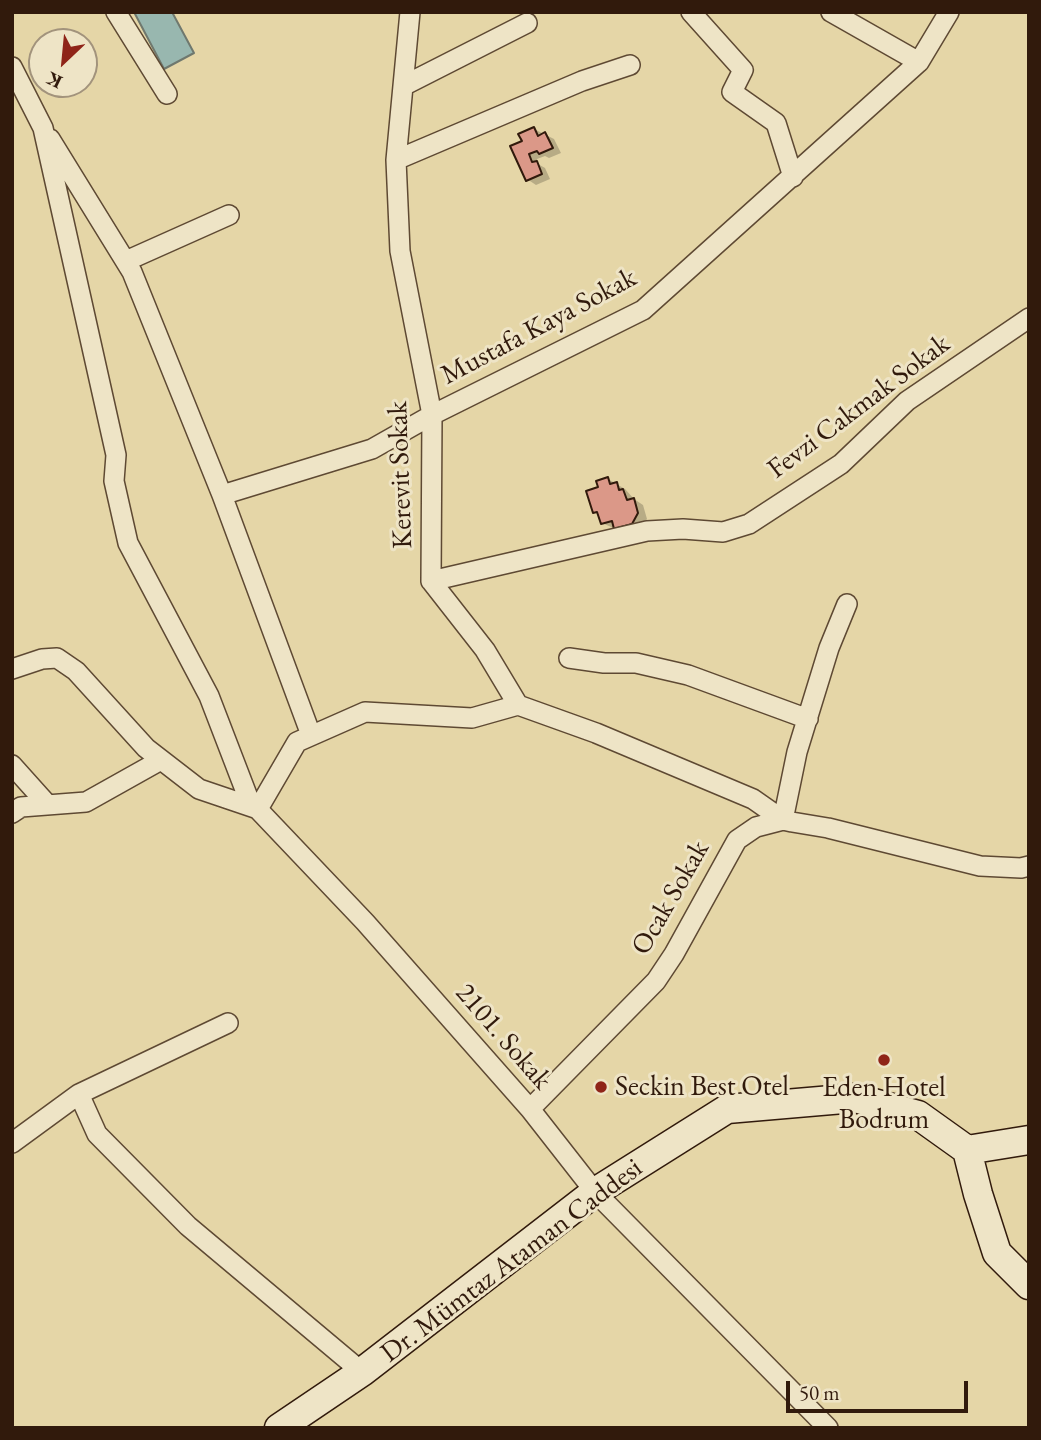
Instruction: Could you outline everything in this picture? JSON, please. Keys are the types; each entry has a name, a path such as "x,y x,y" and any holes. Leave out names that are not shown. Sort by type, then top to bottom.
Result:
{"street":[{"path":"116,12 167,94"},
{"path":"691,12 743,70 732,92 776,122 793,177"},
{"path":"831,12 919,62"},
{"name":"Mustafa Kaya Sokak","path":"222,495 372,449 432,415 643,310 919,62 949,12"},
{"name":"Kerevit Sokak","path":"413,14 396,160 400,251 432,415 432,581"},
{"path":"403,86 527,23"},
{"path":"396,160 582,81 630,65"},
{"path":"12,67 43,128 132,272 222,495 312,735"},
{"path":"43,128 116,454 114,481 128,543 209,696 249,800 258,809"},
{"path":"125,261 229,215"},
{"name":"Fevzi Cakmak Sokak","path":"432,581 647,531 683,528 723,532 748,524 841,464 907,401 1029,318"},
{"path":"432,581 485,650 518,705"},
{"path":"258,809 297,742 365,712 472,718 518,705 607,737 753,799 783,820 797,752 847,604"},
{"path":"12,669 42,659 57,658 76,671 146,748 161,760 200,789 258,809"},
{"path":"569,658 604,663 636,663 688,675 808,719"},
{"path":"12,813 21,807 86,802 161,760"},
{"path":"12,765 47,804"},
{"name":"2101. Sokak","path":"258,809 365,922 530,1109 595,1192 828,1428"},
{"name":"Ocak Sokak","path":"530,1109 656,981 674,954 737,840 756,827 783,820 828,828 980,866 1029,866"},
{"path":"13,1138 79,1094 228,1023"},
{"path":"79,1094 97,1133 188,1226 362,1372"},
{"name":"Dr. Mümtaz Ataman Caddesi","path":"279,1428 362,1372 595,1192 727,1109 855,1098 918,1115 967,1150"},
{"path":"1029,1140 967,1150 997,1253 1029,1285"}],"water":[{"path":"134,12 172,12 194,53 164,69"}],"building":[{"path":"534,127 538,136 545,132 553,148 539,154 537,151 529,154 532,162 537,161 542,174 526,181 510,146 522,141 518,134"},
{"path":"608,477 610,484 617,482 619,490 623,489 627,500 634,498 638,513 632,524 614,529 612,521 601,524 597,512 593,513 586,491 598,487 596,481"}],"place":[{"name":"Eden Hotel Bodrum","path":"884,1060"},
{"name":"Seckin Best Otel","path":"601,1087"}]}
